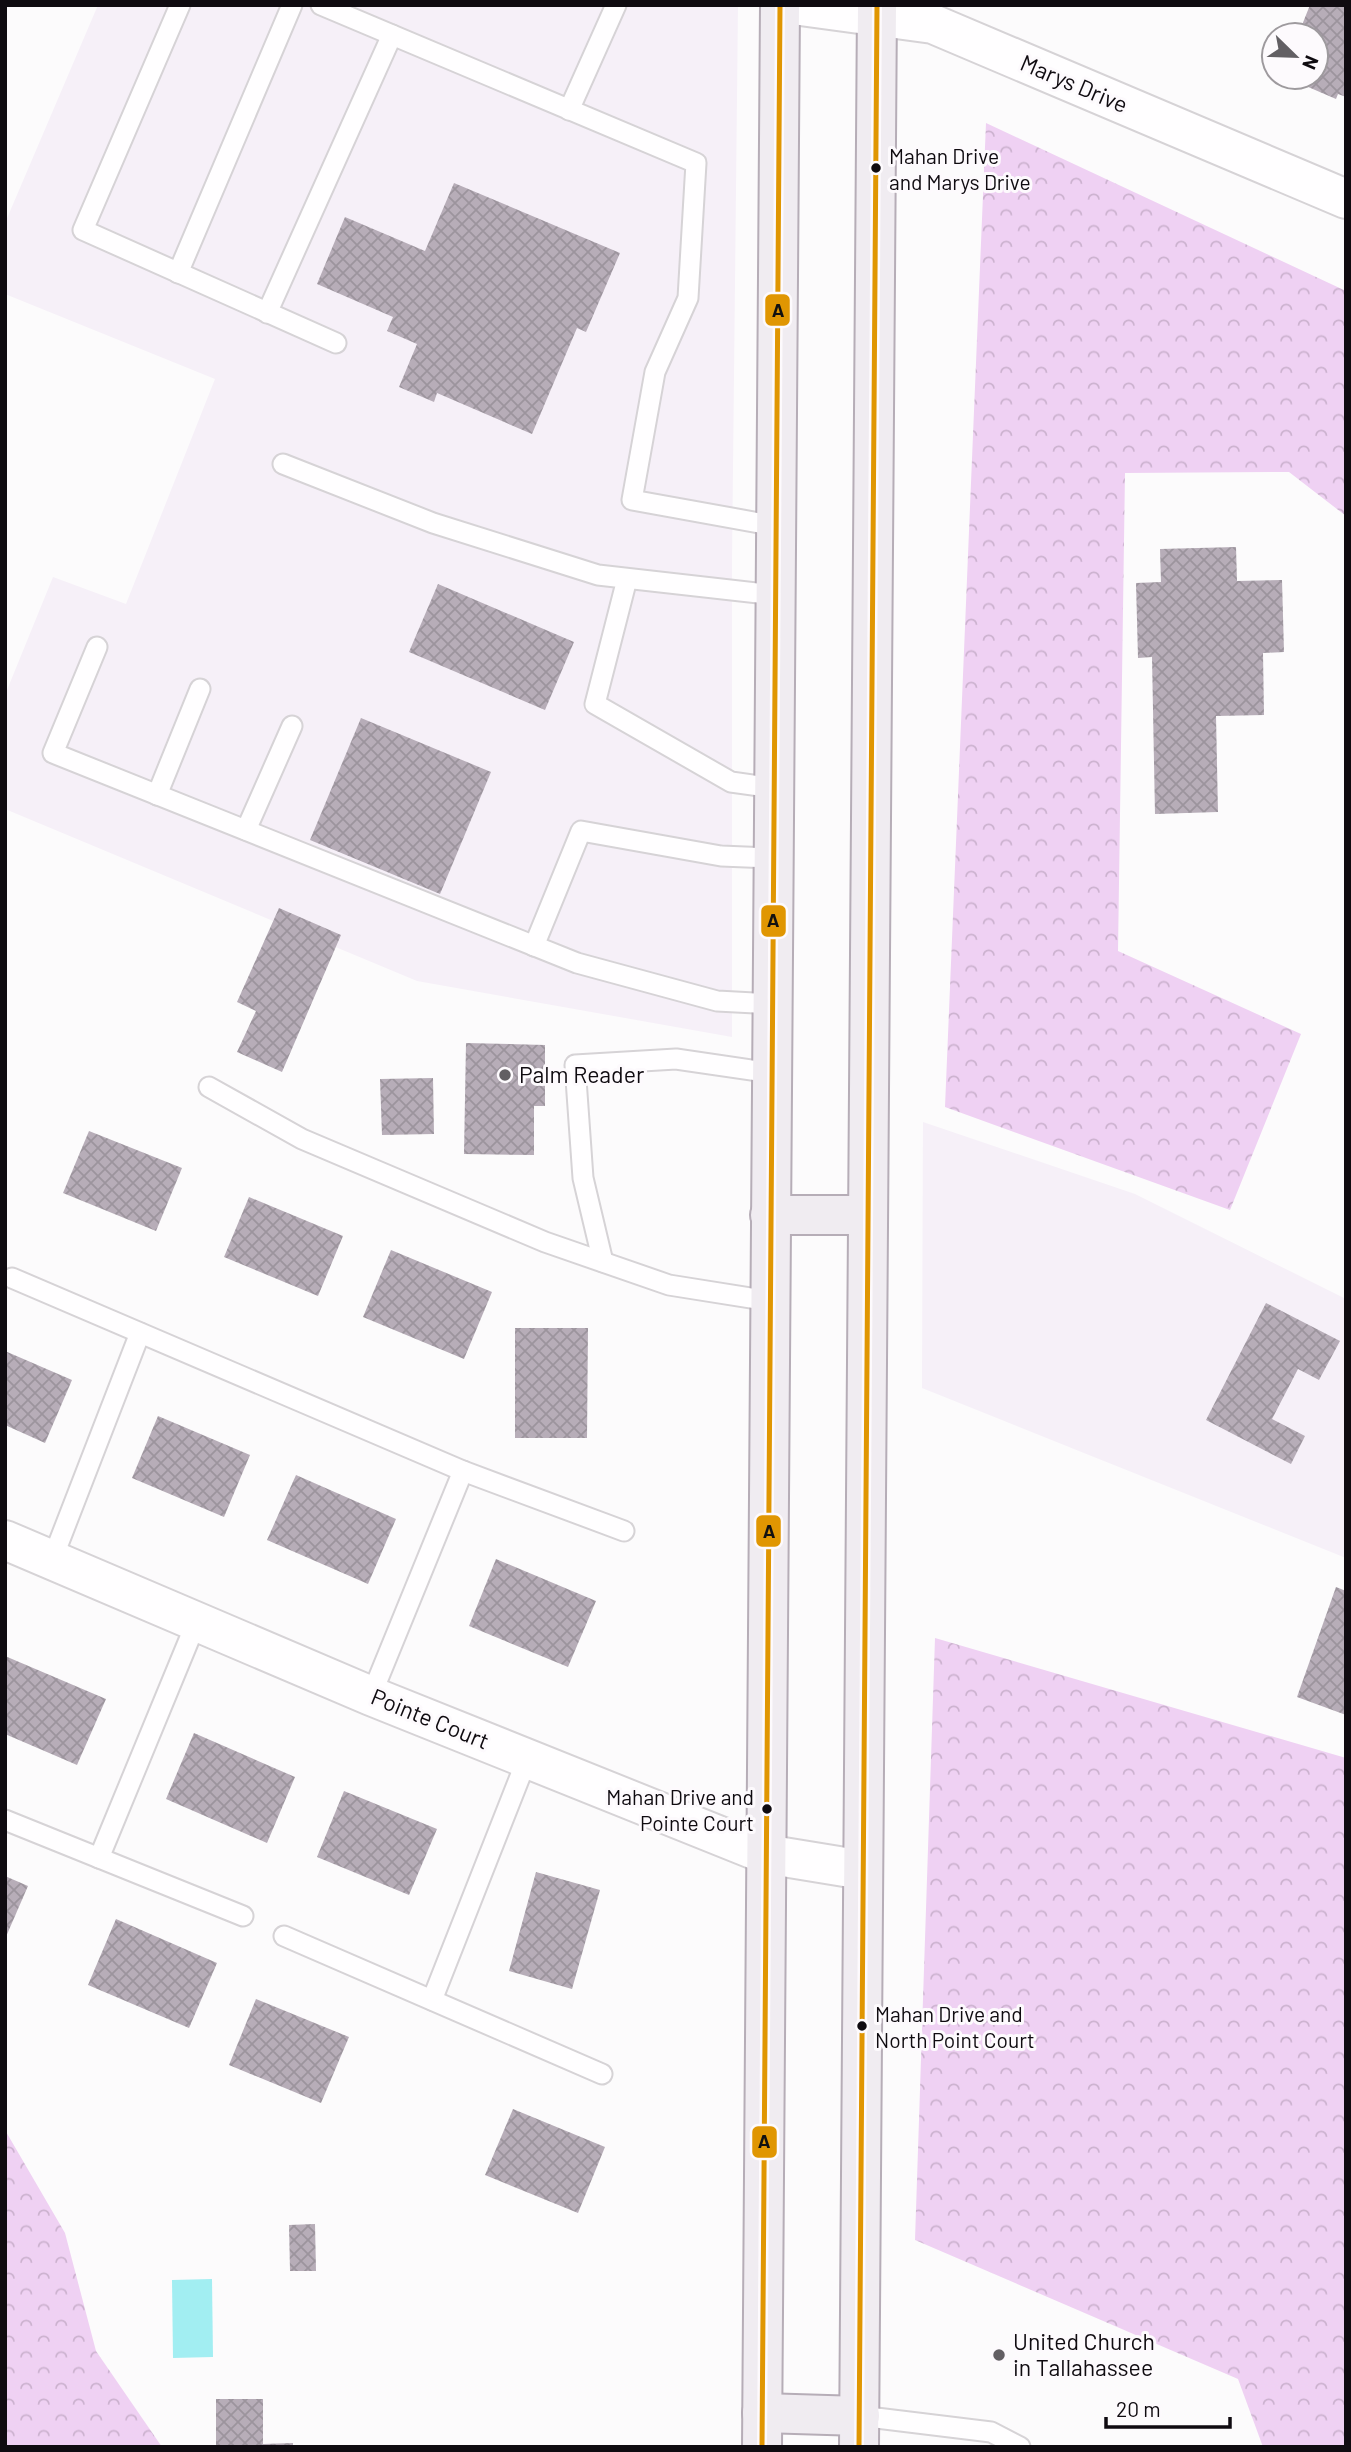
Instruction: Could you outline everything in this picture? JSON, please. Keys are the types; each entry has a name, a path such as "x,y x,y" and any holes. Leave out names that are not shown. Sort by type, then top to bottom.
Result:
{"main road":[{"path":"780,5 762,2430 860,2431 877,11"},
{"path":"770,1215 868,1215"}],"street":[{"name":"Marys Drive","path":"793,5 877,11 933,24 1346,199"},
{"name":"Pointe Court","path":"5,1540 371,1696 765,1854 863,1870"}],"lane":[{"path":"180,5 83,230 336,344"},
{"path":"178,273 292,5"},
{"path":"321,5 696,163 688,298 655,372 632,500 776,526"},
{"path":"569,110 616,5"},
{"path":"267,313 392,35"},
{"path":"283,464 433,523 598,575 775,595"},
{"path":"627,579 595,704 731,782 774,788"},
{"path":"97,647 53,753 577,963 717,1001 772,1004"},
{"path":"157,795 200,689"},
{"path":"246,830 292,726"},
{"path":"534,946 582,831 721,856 773,858"},
{"path":"603,1262 583,1178 575,1065 677,1059 771,1073"},
{"path":"209,1087 302,1139 545,1242 669,1285 770,1301"},
{"path":"12,1278 463,1471 624,1531"},
{"path":"52,1560 140,1332"},
{"path":"371,1696 463,1471"},
{"path":"100,1858 196,1623"},
{"path":"432,2000 527,1759"},
{"path":"5,1820 243,1916"},
{"path":"284,1936 602,2074"},
{"path":"860,2431 991,2432 1020,2447"}],"shaded area":[{"path":"98,5 738,5 732,561 732,1037 417,981 5,809 5,695 53,577 126,604 215,379 5,294 5,223"},
{"path":"923,1122 1135,1194 1346,1299 1346,1558 922,1388"}],"green space":[{"path":"986,123 1346,291 1346,516 1289,472 1125,473 1118,951 1301,1034 1230,1210 945,1107"},
{"path":"935,1638 1346,1758 1346,2447 1263,2447 1238,2379 915,2240"},
{"path":"5,2130 65,2233 96,2351 162,2447 5,2447"}],"water":[{"path":"212,2279 213,2357 173,2358 172,2280"}],"building":[{"path":"1310,5 1346,5 1346,97 1338,94 1336,99 1317,91 1330,91 1330,21 1304,21"},
{"path":"454,183 620,253 586,332 577,328 532,434 437,393 434,402 399,387 417,344 387,331 393,317 317,284 345,217 425,251"},
{"path":"1236,547 1237,581 1282,580 1284,652 1263,653 1264,715 1216,716 1218,812 1155,814 1152,657 1138,658 1136,583 1161,582 1160,549"},
{"path":"438,584 574,642 545,710 409,652"},
{"path":"361,718 491,772 440,894 310,840"},
{"path":"279,908 341,935 282,1072 237,1052 256,1011 237,1002"},
{"name":"Palm Reader","path":"466,1043 545,1045 545,1106 534,1106 534,1155 464,1154"},
{"path":"433,1078 434,1134 382,1135 380,1079"},
{"path":"89,1131 182,1168 156,1231 63,1193"},
{"path":"249,1197 343,1236 318,1296 224,1257"},
{"path":"391,1250 492,1292 464,1359 363,1317"},
{"path":"1266,1303 1340,1341 1319,1380 1298,1369 1272,1419 1305,1436 1291,1464 1206,1420"},
{"path":"515,1328 588,1328 587,1438 515,1438"},
{"path":"5,1351 72,1380 45,1443 5,1425"},
{"path":"158,1416 250,1455 224,1517 132,1478"},
{"path":"296,1475 396,1519 368,1584 267,1540"},
{"path":"496,1559 596,1601 568,1667 469,1626"},
{"path":"1336,1587 1346,1591 1346,1715 1297,1697"},
{"path":"5,1656 106,1699 77,1765 5,1734"},
{"path":"194,1733 295,1777 267,1843 166,1799"},
{"path":"344,1791 437,1829 409,1895 317,1857"},
{"path":"536,1872 600,1890 572,1989 509,1971"},
{"path":"5,1876 28,1886 5,1939"},
{"path":"116,1919 217,1963 189,2028 88,1985"},
{"path":"256,1999 349,2037 321,2103 229,2065"},
{"path":"513,2109 605,2147 578,2213 485,2175"},
{"path":"315,2224 316,2271 290,2271 289,2225"},
{"path":"216,2399 263,2399 263,2444 293,2443 293,2447 216,2447"}],"transit line":[{"name":"A","path":"762,2447 780,5"},
{"name":"A","path":"859,2447 877,5"}],"place":[{"name":"Mahan Drive and Marys Drive","path":"876,168"},
{"name":"Palm Reader","path":"505,1075"},
{"name":"Mahan Drive and Pointe Court","path":"767,1809"},
{"name":"Mahan Drive and North Point Court","path":"862,2026"},
{"name":"United Church in Tallahassee","path":"999,2355"}]}
